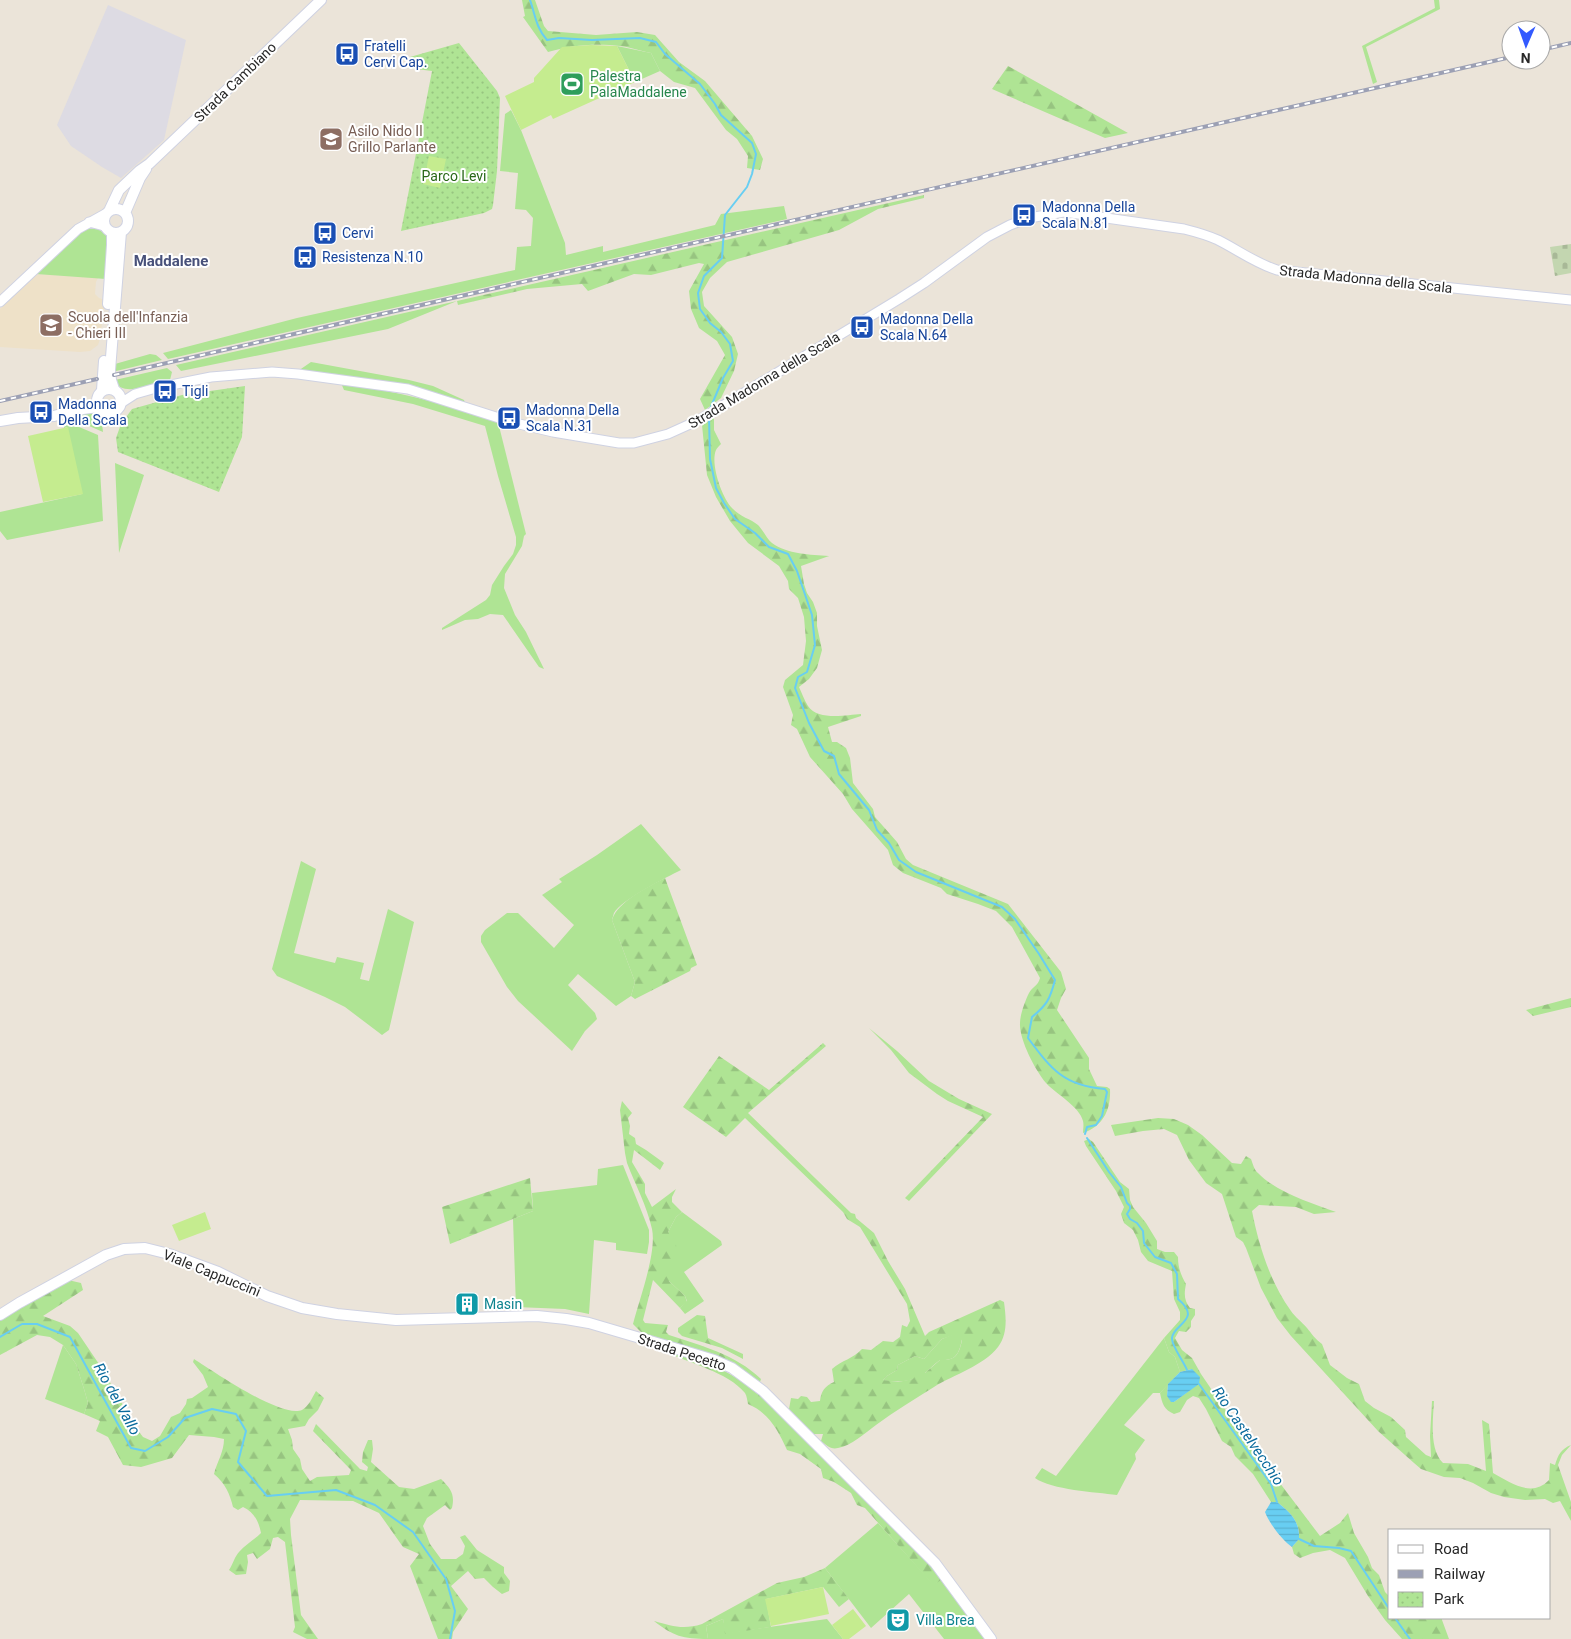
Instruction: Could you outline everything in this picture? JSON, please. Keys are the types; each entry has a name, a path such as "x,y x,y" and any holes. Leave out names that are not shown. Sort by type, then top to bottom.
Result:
{"main road":[{"name":"Strada Cambiano","path":"108,212 119,190 149,164 321,0"},
{"name":"Strada Cambiano","path":"125,213 140,178 149,164"},
{"path":"112,230 111,267 99,398 105,413 117,410 121,403 121,399 111,380 110,370 112,230 103,220 108,212 117,208 128,217 128,224 112,230"},
{"path":"0,421 54,416 75,410 99,398 106,388 116,391"},
{"name":"Viale Cappuccini","path":"0,1315 106,1255 124,1249 145,1248 169,1254 211,1270 267,1296 298,1307 379,1319"},
{"name":"Strada Pecetto","path":"379,1319 423,1320 537,1316 566,1319 589,1323 691,1352 732,1368 762,1391 935,1563 991,1639"}],"street":[{"path":"0,302 78,229 108,212"},
{"name":"Strada Madonna della Scala","path":"135,394 211,377 248,373 298,374 408,389 516,423 553,432 620,443 634,443 668,434 709,414 907,294 987,237 1010,224 1047,214 1064,212 1184,229 1200,233 1218,240 1261,265 1277,270 1571,300"},
{"path":"89,222 112,230"},
{"path":"116,391 135,394"},
{"path":"121,403 135,394"}],"shaded area":[{"path":"108,5 186,40 164,140 121,178 71,146 57,125"},
{"name":"Scuola dell'Infanzia - Chieri III","path":"36,274 98,278 95,294 105,300 98,345 90,351 80,352 0,347 0,309"}],"green space":[{"path":"522,0 535,0 544,26 548,31 596,35 637,32 655,35 679,62 705,81 752,136 763,159 760,170 747,168 748,156 737,139 726,130 695,88 674,82 660,71 651,53 624,47 602,45 574,46 548,52 523,17 525,16"},
{"path":"1434,0 1439,0 1440,9 1366,47 1377,82 1373,84 1362,46 1435,8"},
{"name":"Parco Levi","path":"459,43 497,91 500,98 497,171 492,209 484,213 401,231 432,71 408,68 410,57"},
{"path":"617,46 651,53 660,71 635,82"},
{"path":"617,46 635,82 553,119 551,115 521,130 505,96 534,82 534,78 562,47"},
{"path":"1008,66 1128,133 1105,138 992,89"},
{"path":"511,110 521,130 565,243 566,255 603,246 603,252 715,225 721,214 784,206 787,219 168,359 163,353 297,318 515,270 517,247 531,246 533,218 526,210 515,209 518,173 500,171 505,114"},
{"path":"429,156 446,159 440,188 423,184"},
{"path":"924,195 924,198 878,209 839,230 727,262 710,278 702,292 704,306 732,337 738,354 734,371 721,398 705,410 700,399 725,355 717,341 699,328 691,309 689,291 704,264 699,263 651,275 634,274 588,291 582,284 527,289 458,305 457,301"},
{"path":"95,227 107,235 109,242 106,279 36,274 82,232"},
{"path":"1571,244 1571,273 1555,276 1550,247"},
{"path":"457,301 388,329 181,371 176,365"},
{"path":"150,354 156,355 162,360 112,372 115,364"},
{"path":"311,362 433,386 464,400 465,403 298,371"},
{"path":"167,368 172,372 170,380 140,388 124,388 118,386 115,380"},
{"path":"341,383 420,398 498,422 526,534 522,546 505,574 504,588 515,615 526,632 544,669 539,667 503,615 490,614 478,619 465,620 442,630 442,628 486,600 490,595 492,585 513,554 516,545 516,537 485,426 413,404 344,390"},
{"path":"245,386 242,437 219,492 118,452 116,438 121,424 132,409 182,395"},
{"path":"89,411 100,418 103,432 73,419 72,416"},
{"path":"714,418 714,430 721,444 716,450 716,472 724,497 732,508 738,514 758,525 770,541 778,547 799,553 829,556 801,566 807,593 817,613 817,626 822,650 817,668 809,679 799,687 805,701 818,714 840,716 861,714 861,716 828,727 832,742 837,742 846,748 850,758 853,783 873,809 875,817 897,842 906,859 913,865 1008,904 1061,972 1066,989 1057,1010 1089,1058 1089,1069 1097,1086 1110,1089 1107,1110 1101,1122 1090,1130 1083,1133 1081,1116 1072,1105 1046,1083 1025,1046 1020,1030 1021,1016 1029,993 1040,978 1012,927 996,911 947,894 941,888 903,873 893,865 888,850 852,809 843,794 810,757 797,729 791,725 793,715 783,687 785,680 803,665 806,641 804,617 798,598 789,589 788,581 779,566 748,543 730,521 716,497 707,475 702,425"},
{"path":"72,424 98,435 103,521 7,540 0,531 0,512 82,494 67,427 64,428 64,426"},
{"path":"68,427 83,494 43,502 28,436"},
{"path":"115,463 144,475 119,553"},
{"path":"641,824 681,870 655,883 625,902 614,913 612,920 635,982 631,996 616,1006 578,974 568,985 595,1013 597,1019 585,1031 572,1051 518,1001 507,987 481,942 481,936 485,930 507,913 518,913 554,948 574,925 542,895 562,882 559,879"},
{"path":"301,861 316,869 294,953 335,963 337,957 364,963 360,979 369,981 388,909 414,922 389,1030 382,1035 345,1007 277,976 272,969"},
{"path":"665,878 697,965 691,968 690,971 635,999 631,996 635,982 612,920 615,913 627,901 642,890"},
{"path":"1571,998 1571,1007 1533,1016 1526,1010"},
{"path":"869,1028 929,1081 959,1099 992,1114 909,1201 905,1198 983,1117 948,1101 909,1073 891,1050"},
{"path":"823,1043 826,1046 748,1113 851,1213 855,1214 856,1218 874,1233 905,1289 925,1336 929,1332 1000,1300 1004,1302 1005,1331 1001,1342 992,1354 977,1365 942,1382 853,1442 838,1448 831,1448 821,1441 823,1434 813,1434 789,1409 791,1398 798,1399 801,1396 807,1397 811,1402 820,1401 824,1389 834,1382 832,1369 862,1349 871,1350 883,1341 893,1342 900,1337 902,1325 907,1327 910,1321 907,1304 860,1227 847,1219 843,1212 745,1118 726,1137 683,1107 719,1056 769,1090","holes":["954,1335 962,1340 956,1356 940,1360 925,1373 917,1373 913,1379 898,1382 883,1380 897,1370 898,1365 915,1356 924,1359 942,1339"]},
{"path":"622,1101 632,1113 628,1118 629,1134 635,1138 636,1144 664,1163 660,1170 634,1150 632,1162 645,1184 645,1193 652,1207 676,1189 672,1202 682,1212 676,1217 668,1232 676,1245 679,1263 669,1281 685,1296 687,1302 680,1308 653,1280 643,1320 645,1323 668,1325 666,1332 669,1335 706,1347 740,1363 761,1379 759,1385 744,1373 645,1336 633,1324 647,1276 653,1239 647,1212 627,1163 620,1110"},
{"path":"1158,1118 1174,1119 1188,1125 1202,1135 1232,1163 1241,1164 1246,1156 1251,1159 1257,1172 1274,1186 1336,1212 1314,1214 1296,1207 1259,1205 1252,1211 1266,1263 1284,1300 1294,1315 1322,1344 1330,1365 1347,1378 1359,1384 1365,1401 1391,1417 1405,1430 1406,1437 1426,1455 1431,1457 1430,1436 1432,1401 1434,1401 1434,1442 1443,1463 1468,1464 1486,1471 1482,1420 1489,1424 1493,1473 1521,1487 1536,1488 1549,1480 1550,1463 1555,1465 1560,1453 1571,1445 1562,1455 1558,1465 1571,1502 1571,1521 1560,1501 1553,1503 1545,1499 1525,1500 1504,1497 1460,1478 1444,1477 1421,1469 1378,1431 1291,1336 1277,1318 1261,1288 1243,1242 1236,1237 1222,1194 1206,1183 1189,1160 1177,1135 1164,1129 1115,1136 1111,1125"},
{"path":"1089,1139 1093,1142 1120,1182 1129,1189 1133,1207 1157,1241 1157,1249 1165,1252 1174,1252 1178,1257 1180,1271 1186,1284 1186,1300 1190,1308 1195,1309 1195,1315 1191,1321 1191,1327 1186,1332 1179,1331 1175,1338 1182,1350 1192,1358 1235,1424 1320,1536 1340,1523 1348,1513 1354,1533 1372,1568 1379,1575 1385,1592 1388,1595 1388,1619 1442,1619 1449,1639 1402,1639 1385,1620 1368,1596 1345,1558 1330,1550 1300,1558 1294,1554 1292,1547 1299,1539 1296,1522 1286,1509 1277,1502 1271,1502 1253,1474 1235,1456 1231,1447 1222,1441 1199,1398 1193,1396 1187,1400 1180,1412 1174,1414 1166,1408 1160,1393 1168,1384 1167,1396 1174,1402 1194,1387 1192,1369 1180,1372 1175,1357 1169,1352 1164,1338 1180,1320 1180,1312 1174,1299 1172,1271 1148,1261 1141,1252 1133,1230 1124,1223 1121,1214 1124,1207 1116,1191 1084,1141"},
{"path":"623,1165 649,1230 647,1254 616,1250 616,1243 594,1240 589,1314 565,1309 516,1307 513,1219 533,1211 532,1193 597,1185 598,1169"},
{"path":"530,1178 533,1211 450,1244 442,1207"},
{"path":"205,1212 211,1229 179,1241 172,1225"},
{"path":"682,1212 721,1241 722,1245 684,1272 704,1301 685,1314 680,1308 687,1301 685,1296 669,1281 668,1232 676,1217"},
{"path":"68,1280 81,1283 83,1290 43,1316 70,1326 78,1333 103,1370 143,1437 152,1441 160,1436 171,1417 180,1413 187,1399 192,1398 208,1387 203,1375 193,1362 194,1359 231,1383 279,1408 292,1411 302,1410 316,1391 324,1398 318,1410 305,1426 288,1429 293,1449 310,1481 317,1477 349,1475 351,1470 313,1431 316,1424 360,1469 367,1471 368,1467 362,1462 363,1452 368,1440 372,1440 371,1462 399,1487 414,1489 441,1479 450,1489 453,1499 452,1508 450,1510 445,1505 427,1518 423,1526 430,1544 441,1559 456,1559 463,1554 465,1546 460,1537 465,1535 477,1550 504,1567 504,1573 510,1581 509,1591 502,1594 484,1578 475,1579 468,1571 451,1586 468,1609 453,1632 452,1639 438,1639 410,1566 419,1554 403,1547 379,1513 353,1501 300,1500 290,1519 301,1615 318,1639 307,1639 293,1632 295,1627 285,1542 278,1537 273,1538 270,1549 257,1559 253,1553 247,1555 246,1574 236,1575 229,1570 239,1552 261,1533 257,1521 250,1512 243,1507 238,1510 233,1507 227,1489 214,1474 222,1453 224,1439 189,1435 172,1458 141,1467 123,1465 108,1437 96,1431 100,1421 84,1414 88,1403 84,1389 76,1364 63,1345 50,1337 37,1335 0,1355 0,1319"},
{"path":"697,1315 705,1316 708,1338 743,1354 743,1359 722,1348 682,1336 678,1332 678,1328"},
{"path":"954,1334 962,1339 960,1349 953,1358 940,1360 921,1376 910,1380 883,1380 897,1370 898,1365 915,1356 924,1359 942,1339"},
{"path":"1164,1338 1169,1352 1175,1357 1180,1372 1160,1393 1153,1393 1124,1425 1145,1440 1135,1454 1136,1459 1117,1495 1063,1488 1035,1478 1042,1468 1056,1476"},
{"path":"63,1345 76,1364 84,1389 88,1403 84,1414 45,1399"},
{"path":"665,1347 715,1366 761,1394 919,1551 943,1579 933,1585 865,1508 857,1505 851,1493 834,1482 823,1478 821,1469 800,1454 787,1450 772,1423 762,1412 748,1404 746,1394 738,1386 729,1379 664,1351"},
{"path":"878,1523 933,1584 943,1579 987,1639 944,1639 909,1594 871,1628 825,1568"},
{"path":"825,1568 849,1599 839,1607 823,1587 766,1599 771,1627 725,1634 723,1619 706,1626 708,1639 679,1636 654,1621 683,1627 702,1624 777,1583 804,1577"},
{"path":"823,1587 829,1614 771,1626 765,1599"},
{"path":"853,1609 866,1626 849,1639 843,1639 832,1625"},
{"path":"723,1619 726,1633 827,1619 843,1639 708,1639 706,1626"}],"water":[{"path":"1192,1369 1200,1377 1199,1384 1174,1402 1171,1402 1167,1396 1168,1384 1180,1372"},
{"path":"1271,1502 1277,1502 1282,1506 1296,1522 1299,1539 1292,1547 1280,1536 1265,1512"}],"waterway":[{"name":"Rio Castelvecchio","path":"530,0 538,26 547,40 559,38 592,40 640,38 656,42 665,54 700,84 721,115 752,143 756,154 752,174 747,187 725,215 722,258 704,276 698,293 700,309 710,323 721,332 730,344 733,361 723,378 710,409"},
{"name":"Rio Castelvecchio","path":"709,417 710,459 716,488 735,519 755,533 769,547 788,554 797,571 812,615 815,645 807,672 798,677 795,688 809,723 824,751 834,756 839,774 869,810 877,830 889,843 899,860 916,872 1002,907 1015,919 1039,954 1055,980 1047,1001 1032,1017 1028,1038 1044,1059 1060,1074 1079,1084 1105,1089 1107,1092 1102,1116 1096,1125 1087,1127 1085,1134"},
{"name":"Rio Castelvecchio","path":"1087,1138 1121,1187 1130,1206 1127,1214 1143,1231 1144,1243 1155,1257 1171,1263 1177,1274 1178,1299 1188,1312 1185,1321 1174,1333 1172,1341 1187,1370"},
{"name":"Rio del Vallo","path":"0,1337 22,1324 37,1324 70,1337 131,1448 145,1451 168,1437 185,1418 212,1409 236,1414 246,1431 238,1462 267,1496 336,1490 375,1505 413,1532 446,1579 455,1611 450,1639"},
{"name":"Rio Castelvecchio","path":"1199,1384 1271,1484 1277,1502"},
{"name":"Rio Castelvecchio","path":"1299,1539 1314,1546 1351,1551 1388,1607"},
{"name":"Rio Castelvecchio","path":"1396,1619 1410,1639"}],"railway":[{"path":"1551,48 1571,43"},
{"path":"114,375 1501,59"},
{"path":"0,401 97,379"}],"place":[{"name":"Fratelli Cervi Cap.","path":"347,54"},
{"name":"Palestra PalaMaddalene","path":"572,84"},
{"name":"Asilo Nido Il Grillo Parlante","path":"331,139"},
{"name":"Madonna Della Scala N.81","path":"1024,215"},
{"name":"Cervi","path":"325,233"},
{"name":"Resistenza N.10","path":"305,257"},
{"name":"Scuola dell'Infanzia - Chieri III","path":"51,325"},
{"name":"Madonna Della Scala N.64","path":"862,327"},
{"name":"Tigli","path":"165,391"},
{"name":"Madonna Della Scala","path":"41,412"},
{"name":"Madonna Della Scala N.31","path":"509,418"},
{"name":"Masin","path":"467,1304"},
{"name":"Villa Brea","path":"898,1620"}],"district":[{"name":"Maddalene","path":"171,261"}]}
